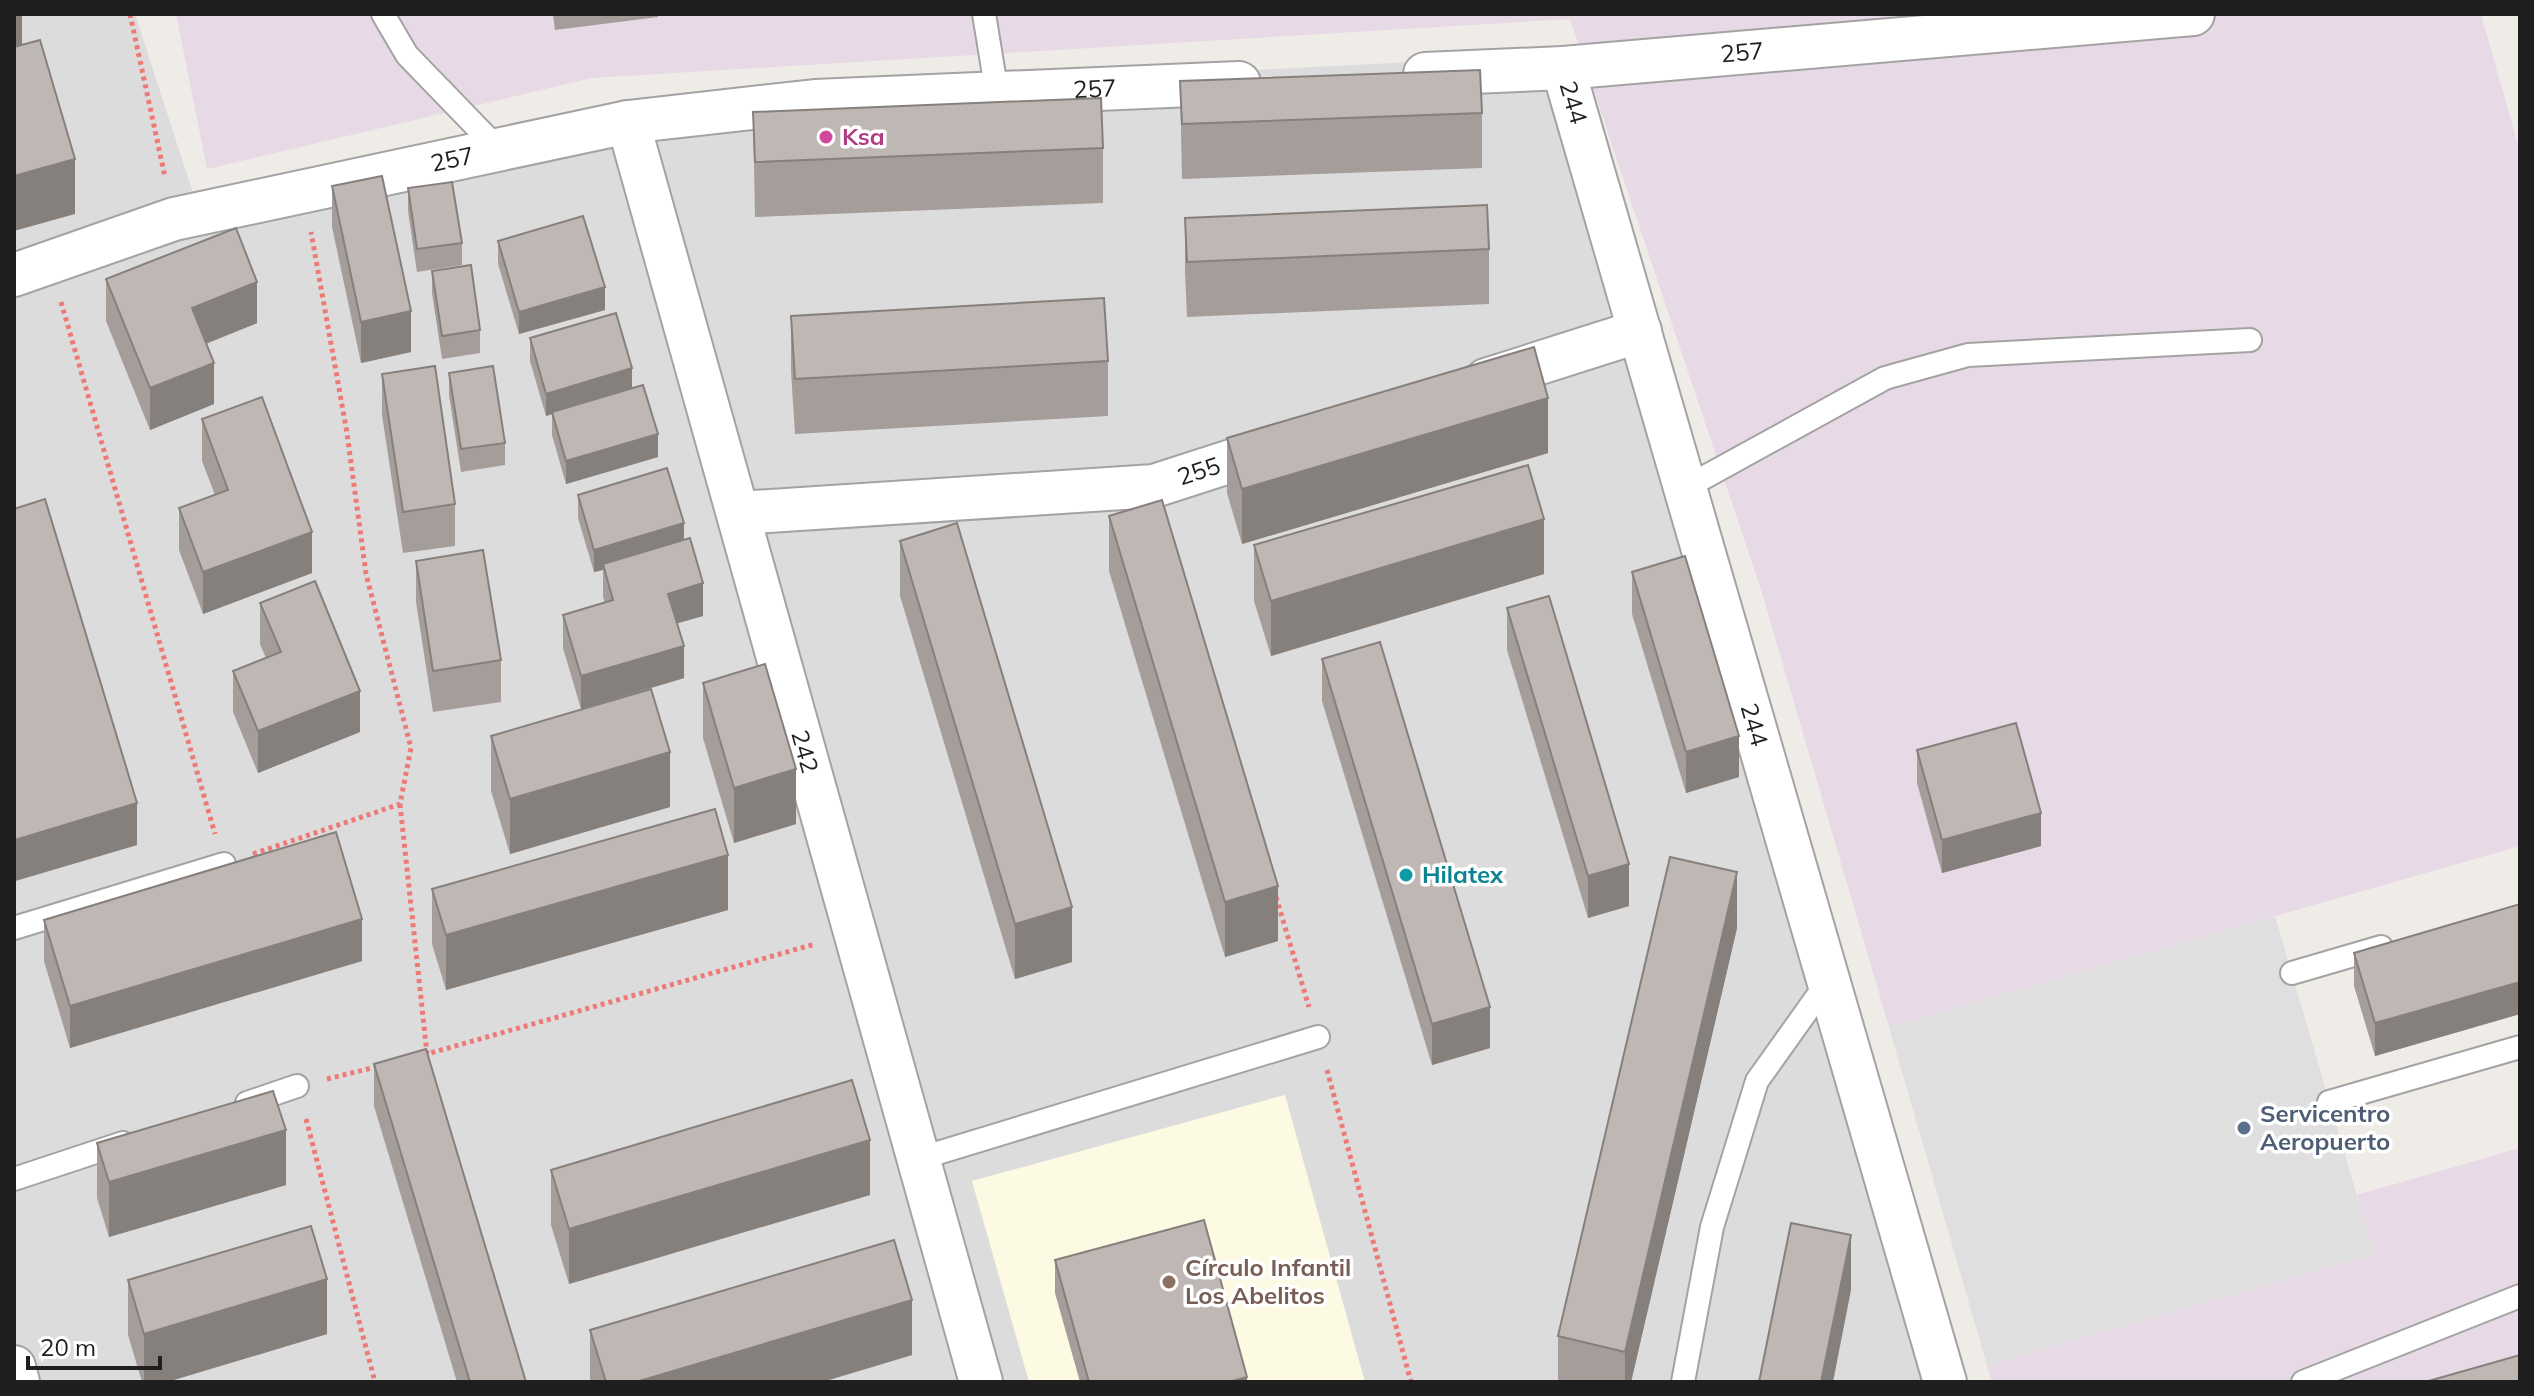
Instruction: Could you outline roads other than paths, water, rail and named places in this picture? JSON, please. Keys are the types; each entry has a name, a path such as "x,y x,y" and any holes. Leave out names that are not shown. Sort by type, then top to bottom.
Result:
{"street":[{"name":"257","path":"1390,76 1563,68 2193,14"},
{"name":"244","path":"1563,68 1945,1382"},
{"name":"257","path":"32,269 174,219 628,122 815,101 1280,81"},
{"name":"242","path":"628,122 981,1382"},
{"path":"1458,389 1640,331"},
{"name":"255","path":"738,513 1154,486 1321,433"},
{"path":"14,1367 18,1382"}],"lane":[{"path":"383,14 407,55 498,149"},
{"path":"984,14 997,93"},
{"path":"1685,488 1885,378 1968,355 2250,340"},
{"path":"14,928 224,864"},
{"path":"2292,973 2398,942"},
{"path":"1683,1382 1712,1227 1757,1081 1829,980"},
{"path":"918,1159 1318,1037"},
{"path":"2329,1102 2520,1047"},
{"path":"222,1111 297,1086"},
{"path":"14,1179 148,1135"},
{"path":"2303,1382 2520,1296"}],"place":[{"name":"Ksa","path":"826,137"},
{"name":"Hilatex","path":"1406,875"},
{"name":"Servicentro Aeropuerto","path":"2244,1128"},
{"name":"Círculo Infantil Los Abelitos","path":"1169,1282"}]}
